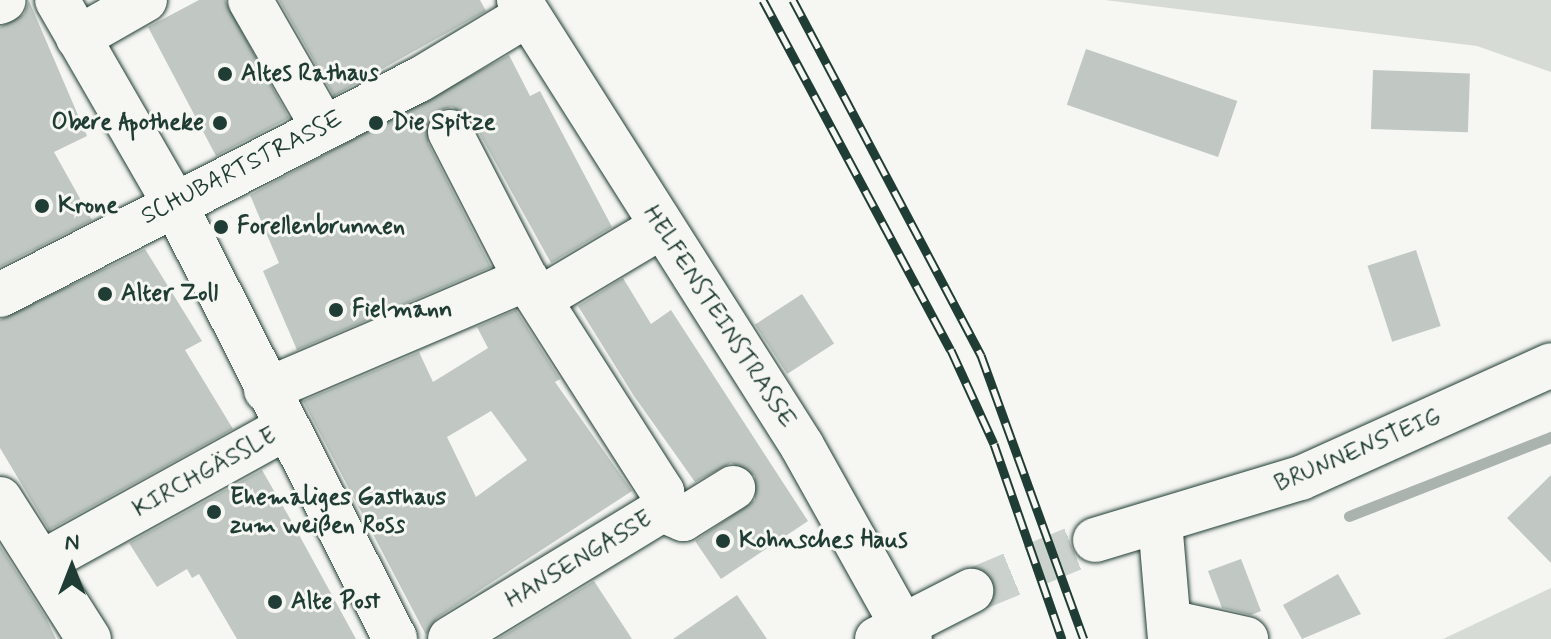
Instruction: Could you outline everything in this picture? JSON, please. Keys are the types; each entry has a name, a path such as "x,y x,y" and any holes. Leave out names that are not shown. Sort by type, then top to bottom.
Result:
{"street":[{"path":"57,0 173,201 266,390 395,639"},
{"path":"78,38 145,0"},
{"path":"250,0 323,127"},
{"name":"SCHUBARTSTRASSE","path":"0,295 173,201 323,127 522,8"},
{"name":"HELFENSTEINSTRASSE","path":"522,8 802,446 896,634"},
{"name":"HANSENGASSE","path":"450,132 533,289 662,492 662,510 450,639"},
{"path":"266,390 533,289 661,227"},
{"name":"BRUNNENSTEIG","path":"1095,540 1301,478 1551,365"},
{"name":"KIRCHGÄSSLE","path":"41,563 286,428"},
{"path":"662,510 683,519 733,488"},
{"path":"0,499 89,639"},
{"path":"1160,522 1170,631 1246,639"},
{"path":"896,634 971,591"}],"shaded area":[{"path":"1105,0 1551,0 1551,72 1477,46"},
{"path":"1551,588 1551,639 1443,639"}],"building":[{"name":"Altes Rathaus","path":"199,0 225,0 289,118 216,156 148,27"},
{"path":"279,0 480,0 486,11 334,96"},
{"path":"29,1 87,136 54,152 92,220 0,267 0,27 24,14"},
{"path":"1086,49 1237,101 1218,157 1067,105"},
{"path":"509,55 530,96 540,91 612,227 551,263 472,120 452,107 439,110 429,119 428,143 491,267 297,350 263,271 279,263 250,195"},
{"path":"1373,70 1470,73 1468,132 1371,129"},
{"path":"145,249 202,341 185,350 233,429 49,530 0,448 0,320"},
{"path":"1416,250 1441,326 1392,342 1367,266"},
{"path":"623,278 651,324 671,310 808,521 721,579 695,541 755,500 755,476 731,463 695,482 634,396 578,306"},
{"path":"802,294 834,343 787,374 755,324"},
{"path":"516,310 560,379 555,382 632,491 437,618 426,635 303,401 419,352 433,382 488,348 477,327","holes":["491,411 527,460 476,497 447,437"]},
{"path":"262,470 356,639 237,639 199,574 192,578 187,569 157,587 129,543"},
{"path":"1551,475 1551,563 1507,518"},
{"path":"0,546 46,618 56,639 0,639"},
{"path":"1241,559 1261,611 1251,615 1222,608 1208,571"},
{"path":"1338,574 1361,614 1302,639 1283,605"},
{"path":"594,581 632,639 498,639"},
{"path":"737,595 767,639 673,639"}],"waterway":[{"path":"1349,516 1551,437"}],"tunnel":[{"path":"971,591 1095,540"}],"railway":[{"path":"763,0 951,350 994,444 1062,639"},
{"path":"793,0 981,355 1084,639"}],"place":[{"name":"Altes Rathaus","path":"225,74"},
{"name":"Obere Apotheke","path":"220,123"},
{"name":"Die Spitze","path":"376,123"},
{"name":"Krone","path":"42,206"},
{"name":"Forellenbrunnen","path":"221,227"},
{"name":"Alter Zoll","path":"105,294"},
{"name":"Fielmann","path":"336,310"},
{"name":"Ehemaliges Gasthaus zum weißen Ross","path":"214,512"},
{"name":"Kohnsches Haus","path":"723,541"},
{"name":"Alte Post","path":"275,602"}]}
